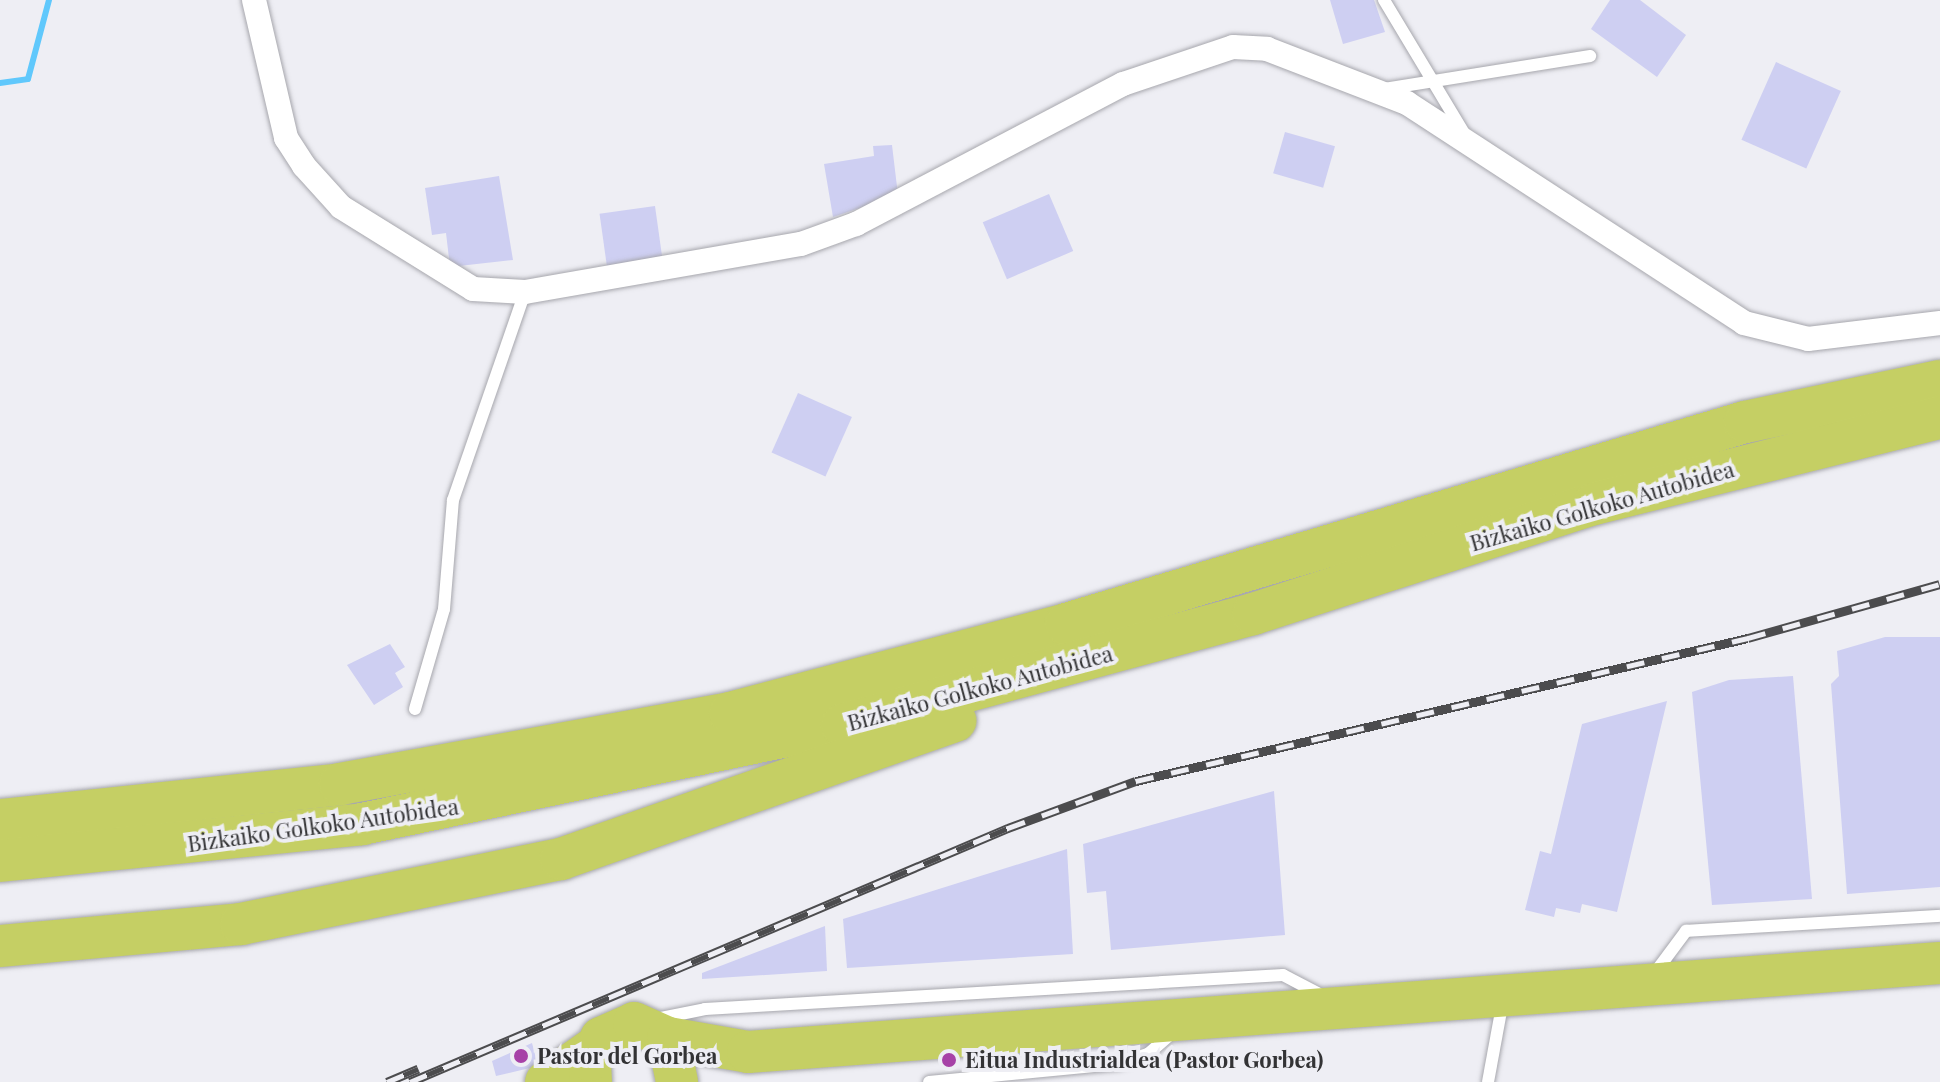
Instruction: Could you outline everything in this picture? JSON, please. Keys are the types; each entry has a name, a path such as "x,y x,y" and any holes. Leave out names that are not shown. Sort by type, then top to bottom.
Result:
{"highway":[{"name":"Bizkaiko Golkoko Autobidea","path":"0,820 340,784 730,713 1066,624 1745,422 1940,381"},
{"name":"Bizkaiko Golkoko Autobidea","path":"0,861 362,824 599,780 1017,681 1253,614 1594,504 1940,418"},
{"path":"0,946 241,924 561,859 1253,614"},
{"path":"0,796 155,803"},
{"path":"546,1082 593,1065 611,1030 651,1031 748,1052 1193,1015 1940,963"},
{"path":"651,1031 677,1082"},
{"path":"688,1082 748,1052"}],"street":[{"path":"254,0 286,138 341,207 473,289 525,292 801,244 856,224 1123,84 1233,47 1267,49 1375,90 1470,143 1744,323 1808,339 1940,323"}],"lane":[{"path":"1384,0 1426,77 1470,143"},
{"path":"1375,90 1426,77 1590,56"},
{"path":"415,709 444,609 453,500 525,292"},
{"path":"1648,982 1686,931 1940,916"},
{"path":"651,1031 705,1009 1283,975 1340,1005"},
{"path":"1488,1082 1503,993"},
{"path":"929,1082 1117,1064 1148,1054 1193,1015"}],"building":[{"path":"1330,0 1374,0 1385,32 1343,44"},
{"path":"1610,0 1640,0 1686,35 1657,77 1591,29"},
{"path":"1776,62 1841,91 1806,169 1741,140"},
{"path":"1285,132 1335,146 1323,188 1273,173"},
{"path":"892,145 898,195 833,217 824,164 874,156 873,146"},
{"path":"499,176 513,260 450,267 446,233 432,235 425,188"},
{"path":"1049,194 1073,251 1007,279 983,222"},
{"path":"655,206 662,258 607,266 600,214"},
{"path":"798,393 852,417 825,476 772,452"},
{"path":"1885,637 1940,637 1940,887 1847,894 1831,684 1839,676 1837,651"},
{"path":"390,644 405,667 395,673 403,687 374,705 347,665"},
{"path":"1793,676 1812,899 1712,905 1692,692 1729,680"},
{"path":"1667,701 1617,912 1582,904 1580,913 1556,908 1554,917 1525,910 1540,851 1551,854 1582,724"},
{"path":"1274,791 1285,935 1111,950 1106,891 1087,893 1083,844"},
{"path":"1067,849 1073,954 847,968 843,919"},
{"path":"825,926 827,971 702,979 702,973"},
{"path":"532,1043 538,1066 496,1076 492,1061"}],"waterway":[{"path":"0,83 28,79 49,0"}],"railway":[{"path":"410,1082 1008,828 1136,781 1748,638 1940,584"},
{"path":"387,1082 418,1069"}],"place":[{"name":"Pastor del Gorbea","path":"521,1056"},
{"name":"Eitua Industrialdea (Pastor Gorbea)","path":"949,1060"}]}
